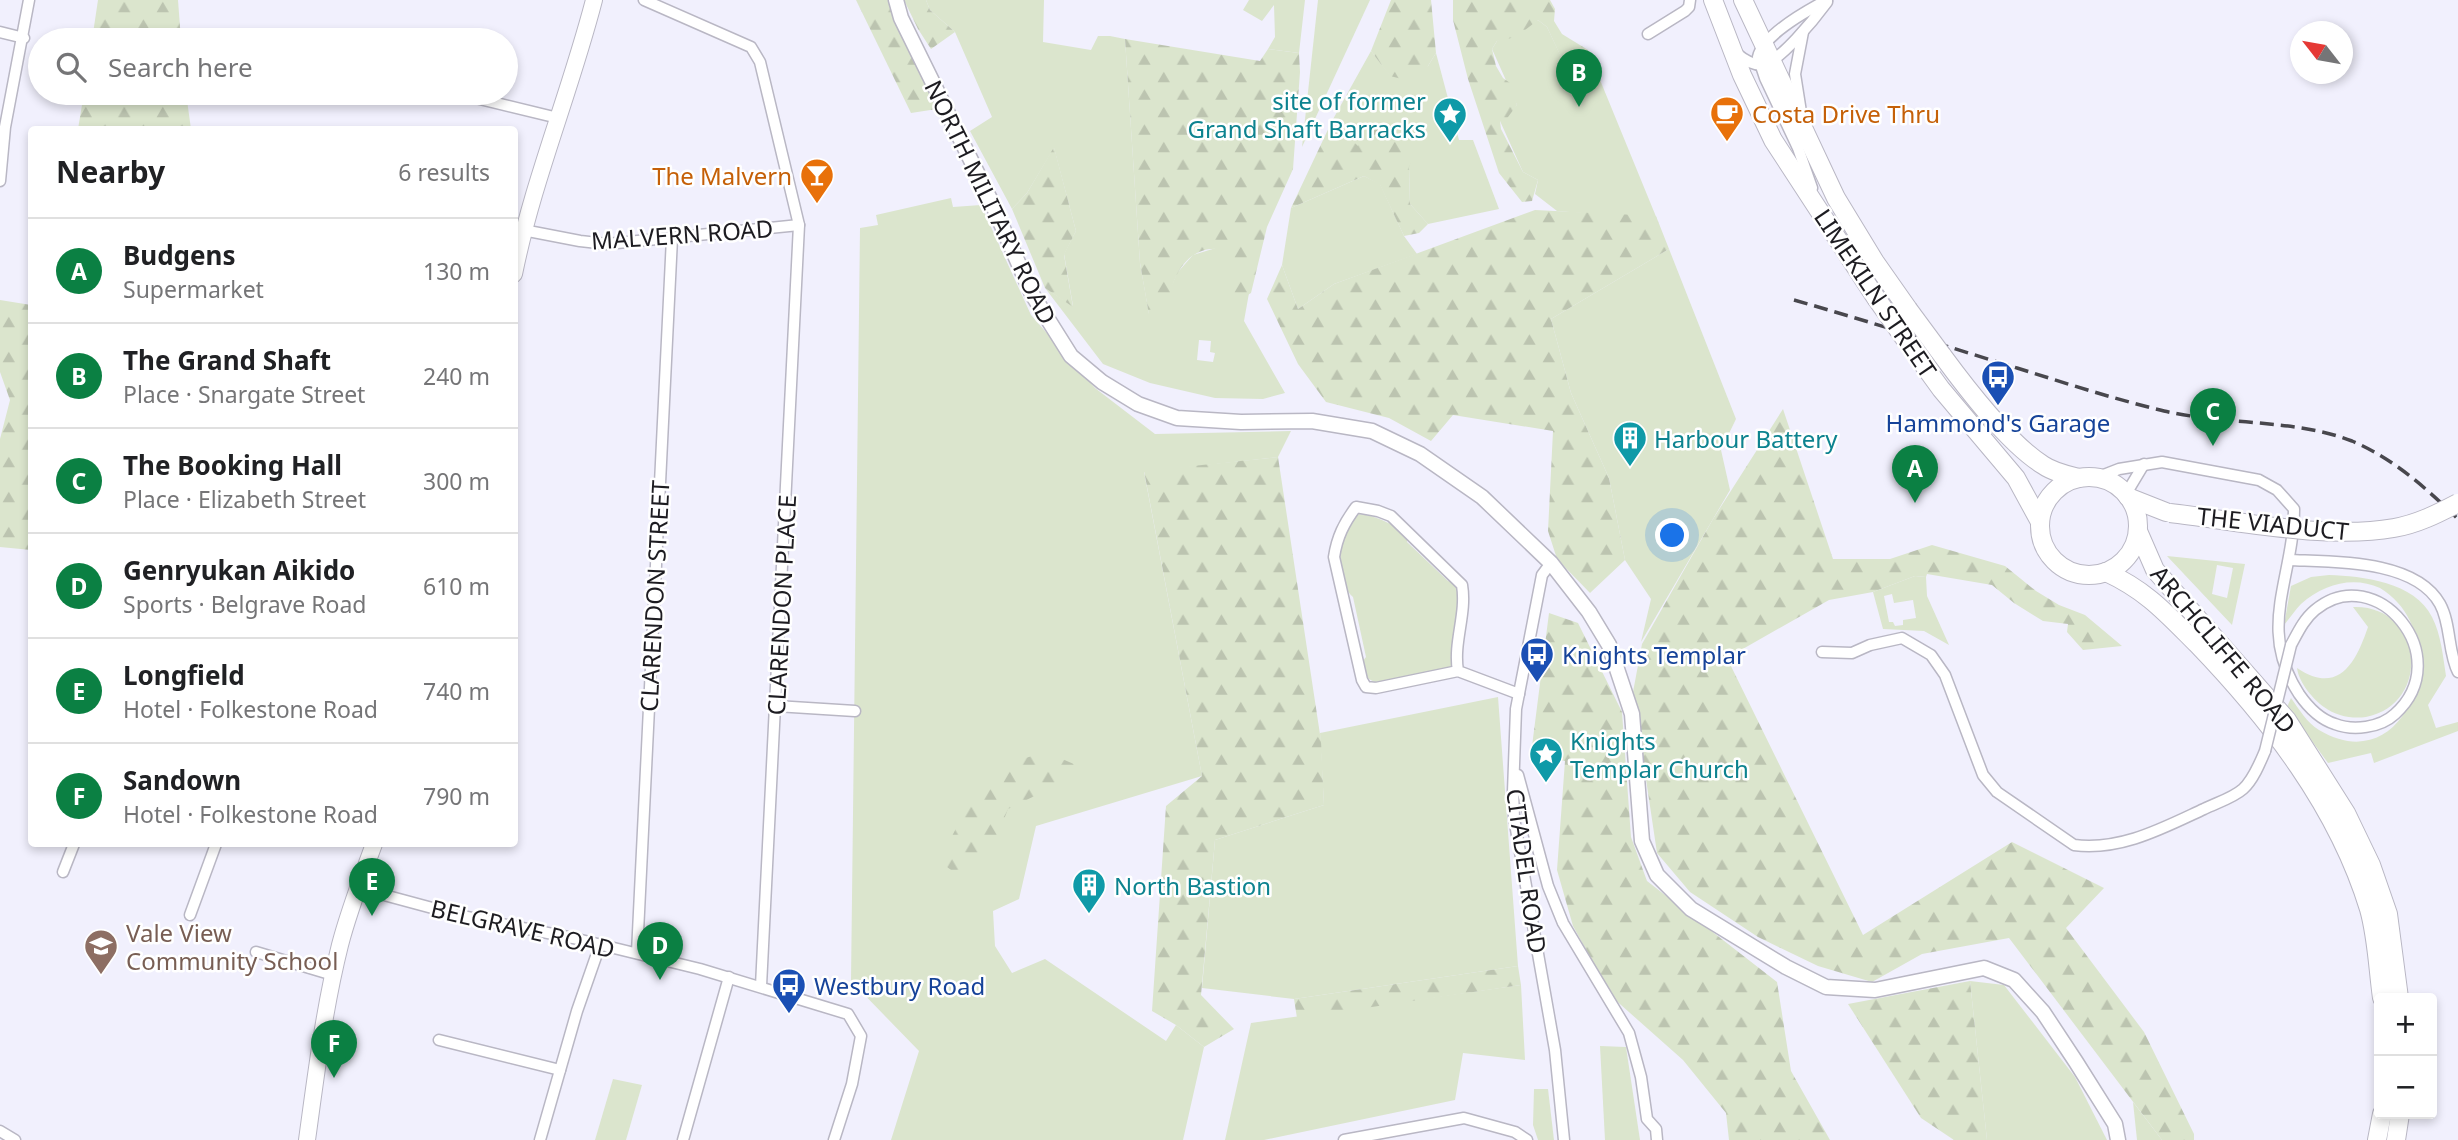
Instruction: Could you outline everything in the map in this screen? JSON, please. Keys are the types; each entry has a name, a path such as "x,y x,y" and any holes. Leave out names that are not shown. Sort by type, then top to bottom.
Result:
{"highway":[{"name":"LIMEKILN STREET","path":"1713,0 1769,132 1876,298 1941,389 2016,478 2040,522"},
{"name":"LIMEKILN STREET","path":"1743,0 1765,43 1766,63 1804,129 1848,218 1908,309 1975,398 2030,456 2045,466 2087,478"},
{"path":"2087,478 2118,486 2133,504 2138,527 2131,552 2116,567 2096,575 2076,573 2057,564 2045,547 2040,522 2045,505 2056,491 2087,478"},
{"name":"THE VIADUCT","path":"2127,496 2168,512 2343,532 2395,528 2429,518 2458,503"},
{"name":"THE VIADUCT","path":"2138,527 2145,518 2168,512"},
{"name":"ARCHCLIFFE ROAD","path":"2138,527 2155,570 2287,720 2346,813 2371,865 2388,914 2398,993"},
{"name":"ARCHCLIFFE ROAD","path":"2106,572 2130,583 2153,600 2259,714 2305,775 2333,823 2370,911 2381,993"},
{"path":"2377,1140 2381,1119"},
{"path":"2396,1140 2399,1119"}],"main road":[{"path":"518,254 533,193 583,43 594,0"},
{"path":"309,1139 314,1084 333,975 346,925 373,847"}],"street":[{"path":"0,181 5,127 24,38 29,0"},
{"name":"CLARENDON PLACE","path":"644,0 751,47 760,62 799,225 761,986"},
{"name":"NORTH MILITARY ROAD","path":"895,0 901,18 991,201 1032,294 1071,356 1102,382 1138,404 1177,418 1241,422 1312,421 1372,431 1420,454 1482,497 1551,563 1589,612 1609,645 1632,714 1643,841 1657,875 1691,909 1786,967 1826,987 1875,990 1984,968 2014,980 2043,1012 2076,1062 2115,1124 2118,1140"},
{"path":"1648,34 1685,11 1690,0"},
{"path":"1733,50 1745,60 1766,63 1803,33 1828,0"},
{"path":"1765,43 1801,14 1828,0"},
{"path":"0,32 24,38"},
{"path":"1803,33 1795,74 1804,129"},
{"path":"1766,63 1821,214"},
{"path":"504,105 558,118"},
{"name":"MALVERN ROAD","path":"523,230 580,242 607,244 799,225"},
{"name":"CLARENDON STREET","path":"637,953 672,238"},
{"path":"1822,652 1853,653 1870,645 1902,638 1931,655 1945,676 1983,775 1997,792 2074,845 2089,847 2111,845 2139,837 2243,789 2265,751 2291,645 2310,615 2325,603 2353,596 2383,604 2403,621 2415,643 2419,666 2415,687 2394,715 2372,726 2347,727 2324,719 2312,711 2294,687 2280,650 2277,617 2289,560 2294,509 2270,484 2162,462 2087,478"},
{"path":"2127,496 2144,464"},
{"path":"1458,671 1455,656 1465,601 1462,585 1391,516 1356,507 1336,540 1334,557 1362,680 1366,687 1376,688 1458,671 1519,694"},
{"path":"2289,560 2375,566 2397,572 2422,587 2441,605 2458,671"},
{"name":"CITADEL ROAD","path":"1551,563 1542,575 1516,709 1513,792 1514,818 1555,1050 1564,1140"},
{"path":"776,706 855,711"},
{"path":"1515,765 1548,886 1563,923 1629,1033 1641,1077 1647,1119 1656,1129 1657,1140"},
{"path":"63,872 73,847"},
{"path":"190,915 215,847"},
{"name":"BELGRAVE ROAD","path":"358,888 462,916 637,953 761,986 848,1013 861,1036 852,1084 834,1140"},
{"path":"540,1140 600,945"},
{"path":"256,952 333,975"},
{"path":"683,1140 729,977"},
{"path":"439,1040 560,1070"},
{"path":"1345,1140 1465,1118 1515,1132 1527,1140"},
{"path":"0,1131 15,1140"}],"green space":[{"path":"98,0 178,0 180,28 94,28"},
{"path":"856,0 889,0 937,109 911,113"},
{"path":"904,0 926,0 930,10 955,32 931,49"},
{"path":"926,0 1044,0 1043,42 1091,50 1098,36 1125,39 1140,263 1149,314 1168,295 1177,273 1193,255 1219,247 1256,254 1244,321 1285,393 1263,399 1215,398 1150,383 1103,364 1045,288 1073,306 1064,254 1076,231 1054,148 1027,193 1012,209 970,131 992,117 955,32 930,10","holes":["1199,340 1211,341 1210,352 1215,353 1213,362 1197,360"]},
{"path":"1249,0 1305,0 1299,53 1268,49 1275,37 1274,5 1262,21 1243,10"},
{"path":"1318,0 1370,0 1302,147"},
{"path":"1391,0 1431,0 1436,53 1428,66 1410,81 1390,76 1371,51"},
{"path":"1453,0 1550,0 1555,9 1554,21 1562,34 1588,50 1598,75 1567,70 1547,27 1538,20 1514,37 1497,41 1492,49 1496,66 1503,78 1510,83 1517,105 1505,121 1500,121 1501,129 1523,172 1538,180 1532,201 1522,202 1499,173 1468,79 1453,20"},
{"path":"1538,20 1547,27 1567,69 1598,75 1657,219 1557,211 1535,194 1538,180 1523,172 1500,121 1517,105 1492,49 1497,41"},
{"path":"1125,39 1260,61 1268,49 1299,53 1293,169 1267,227 1251,293 1239,300 1230,295 1232,252 1205,250 1185,262 1178,273 1170,298 1169,312 1157,318 1149,315 1140,263"},
{"path":"1371,51 1390,75 1428,66 1436,53 1459,140 1473,140 1499,209 1428,224 1410,204 1409,167 1359,148 1332,121"},
{"path":"82,105 188,105 191,126 78,126"},
{"path":"1332,121 1358,146 1371,122 1397,125 1419,141 1409,167 1410,204 1428,224 1419,233 1404,236 1380,185 1364,176 1291,208"},
{"path":"1054,147 1076,231 1064,255 1073,307 1045,288 1012,209 1027,193"},
{"path":"1364,176 1380,184 1404,236 1417,254 1334,284 1298,309 1282,265 1291,208"},
{"path":"951,198 953,207 981,205 1031,315 1095,388 1155,434 1291,431 1278,457 1144,472 1202,776 1036,826 1019,899 993,911 995,946 1012,973 1045,959 1166,1041 1176,1025 1204,1047 1183,1140 891,1140 919,1051 851,981 860,228 878,225 876,215"},
{"path":"1535,210 1656,216 1669,249 1551,319 1571,393 1609,478 1625,560 1590,593 1557,559 1548,531 1553,431 1453,415 1431,441 1389,418 1326,402 1298,364 1267,299 1282,265 1298,309 1334,284"},
{"path":"1669,249 1736,419 1721,450 1730,490 1641,642 1651,599 1625,560 1609,478 1571,393 1551,319"},
{"path":"0,300 28,305 28,550 0,547 0,439 10,400 0,372"},
{"path":"1783,409 1833,559 1890,559 1932,545 2005,566 2036,591 2059,605 2085,615 2122,646 2083,650 2067,632 2068,624 2043,621 1992,585 1927,574 1926,577 1915,576 1873,592 1829,600 1727,658 1863,935 2012,842 2104,888 2066,928 2144,1032 2194,1134 2194,1140 2162,1140 2009,938 1922,954 1872,982 1818,966 1758,937 1690,892 1657,853 1633,692 1642,644 1713,519"},
{"path":"1278,457 1321,741 1324,805 1215,840 1201,995 1234,1029 1204,1047 1176,1025 1152,1011 1166,806 1202,776 1144,471"},
{"path":"1359,514 1390,524 1407,534 1407,542 1448,581 1456,583 1458,605 1452,647 1455,666 1379,683 1367,676 1362,662 1366,657 1353,597 1345,586 1340,558 1341,543 1347,529"},
{"path":"2167,556 2245,564 2232,625","holes":["2217,565 2233,568 2227,598 2212,594"]},
{"path":"2329,575 2386,583 2401,589 2424,605 2438,631 2446,676 2428,705 2436,728 2458,722 2458,731 2374,763 2371,753 2328,763 2287,707 2291,698 2307,720 2319,730 2351,741 2377,737 2398,721 2412,697 2419,668 2416,638 2403,610 2380,588 2370,584 2339,584 2319,591 2301,604 2284,625 2291,586 2311,577"},
{"path":"1915,576 1926,577 1927,596 1949,645 1924,631 1883,629 1873,592","holes":["1892,594 1894,603 1913,600 1916,618 1903,620 1903,625 1895,626 1893,622 1889,622 1884,596"]},
{"path":"2353,607 2376,610 2394,621 2405,637 2411,656 2410,675 2402,693 2388,708 2361,718 2339,715 2315,700 2297,668 2312,676 2324,678 2335,677 2344,671 2358,652 2368,627"},
{"path":"1549,613 1578,623 1622,712 1631,837 1647,881 1777,982 1791,1071 1830,1140 1729,1140 1726,1113 1683,1060 1612,997 1573,926 1557,870 1565,761 1531,754"},
{"path":"1498,697 1518,966 1294,999 1202,988 1215,840 1324,805 1320,733"},
{"path":"1046,752 1076,765 1080,774 1008,809 986,865 972,875 962,878 947,867 952,836 985,774"},
{"path":"1518,966 1521,985 1297,1018 1294,999"},
{"path":"1970,981 2004,985 2075,1077 2107,1140 1987,1140"},
{"path":"1970,981 1987,1140 1954,1140 1921,1118 1848,1004"},
{"path":"1521,985 1525,1060 1463,1053 1455,1100 1264,1140 1225,1140 1251,1023"},
{"path":"1600,1046 1626,1047 1640,1140 1605,1140"},
{"path":"613,1079 642,1085 626,1140 595,1140"},
{"path":"1534,1089 1548,1089 1554,1140 1538,1140 1533,1125"},
{"path":"2133,1102 2162,1140 2137,1140"}],"railway":[{"path":"1794,300 2090,391 2164,411 2307,429 2352,441 2396,465 2458,519"}],"place":[{"name":"The Grand Shaft","path":"1579,107"},
{"name":"Costa Drive Thru","path":"1727,143"},
{"name":"site of former Grand Shaft Barracks","path":"1450,144"},
{"name":"The Malvern","path":"817,205"},
{"name":"Hammond's Garage","path":"1998,407"},
{"name":"The Booking Hall","path":"2213,446"},
{"name":"Harbour Battery","path":"1630,468"},
{"name":"Budgens","path":"1915,503"},
{"name":"Knights Templar","path":"1537,684"},
{"name":"Knights Templar Church","path":"1546,784"},
{"name":"North Bastion","path":"1089,915"},
{"name":"Longfield","path":"372,916"},
{"name":"Vale View Community School","path":"101,976"},
{"name":"Genryukan Aikido","path":"660,980"},
{"name":"Westbury Road","path":"789,1015"},
{"name":"Sandown","path":"334,1078"}]}
